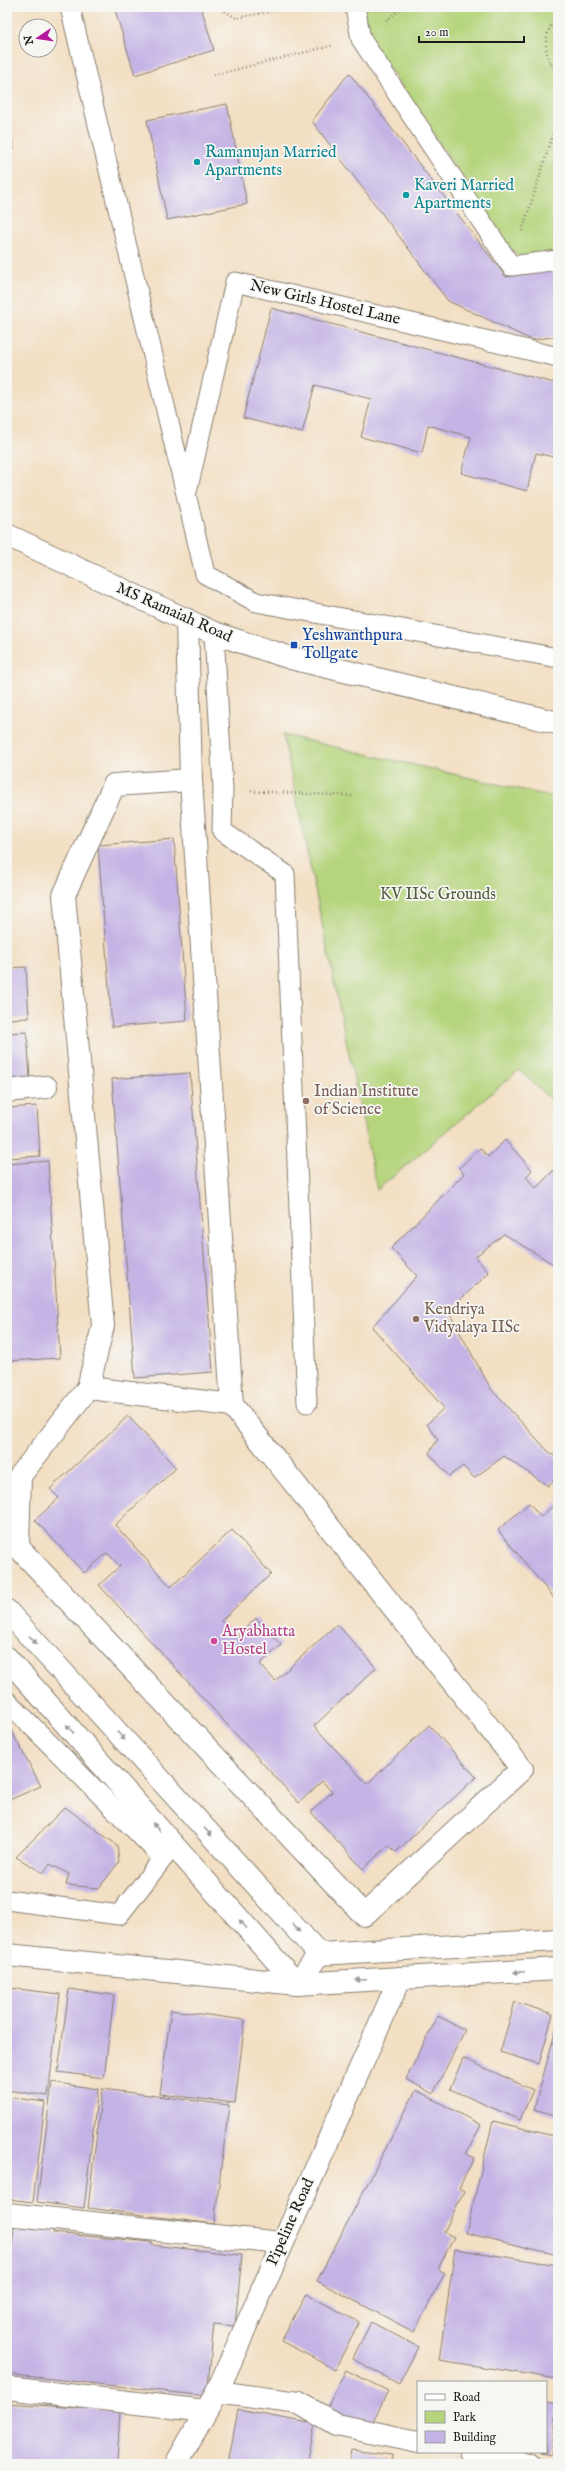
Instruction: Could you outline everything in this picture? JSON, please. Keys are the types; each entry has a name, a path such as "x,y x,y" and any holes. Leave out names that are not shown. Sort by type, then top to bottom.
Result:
{"street":[{"name":"MS Ramaiah Road","path":"7,535 214,633 291,658 558,723"},
{"path":"187,620 192,780 232,1405 522,1769 364,1915 18,1547 20,1476 88,1388 103,1326 64,895 114,785 192,780"},
{"path":"7,1091 46,1087"},
{"path":"88,1388 232,1405"},
{"path":"7,1611 319,1954"},
{"path":"7,1658 168,1852 297,1984"},
{"path":"319,1954 558,1940"},
{"path":"297,1984 319,1954"},
{"path":"7,1955 297,1984 558,1970"},
{"name":"Pipeline Road","path":"176,2464 217,2392 400,1978"},
{"path":"7,2214 282,2243"},
{"path":"7,2388 206,2411"},
{"path":"217,2392 299,2403 337,2425 417,2442"},
{"path":"475,2453 529,2464"}],"lane":[{"path":"70,7 205,574 256,602 558,658"},
{"path":"355,7 360,39 511,266 558,260"},
{"name":"New Girls Hostel Lane","path":"186,495 235,282 558,357"},
{"path":"214,633 223,789 222,832 284,874 307,1403"},
{"path":"7,1701 168,1852 119,1915 7,1900"}],"path":[{"path":"218,7 236,18 294,7"},
{"path":"558,16 547,33 546,46 548,58 558,72"},
{"path":"214,75 360,39"},
{"path":"511,266 558,119"},
{"path":"223,789 353,796"}],"green space":[{"path":"363,7 558,7 558,252 521,258 509,248 369,37"},
{"name":"KV IISc Grounds","path":"283,735 558,798 558,1106 519,1070 377,1190"}],"building":[{"path":"114,7 201,7 214,50 135,75"},
{"name":"Kaveri Married Apartments","path":"349,73 506,277 558,269 558,336 532,340 448,301 312,121"},
{"name":"Ramanujan Married Apartments","path":"227,104 247,204 167,220 147,120"},
{"path":"7,120 14,149 7,150"},
{"path":"271,308 558,384 558,458 536,453 527,491 461,473 471,437 428,425 422,453 361,437 371,399 315,385 302,433 243,418"},
{"path":"174,839 187,1021 112,1027 98,845"},
{"path":"26,967 29,1018 7,1019 7,968"},
{"path":"27,1032 30,1079 7,1080 7,1033"},
{"path":"190,1073 213,1372 135,1378 112,1079"},
{"path":"37,1106 40,1156 7,1158 7,1108"},
{"name":"Kendriya Vidyalaya IISc","path":"505,1140 532,1170 526,1177 536,1188 558,1166 558,1267 504,1234 475,1257 489,1273 448,1311 491,1389 547,1450 558,1459 558,1487 553,1480 548,1486 504,1456 474,1478 463,1466 449,1476 429,1453 438,1439 427,1424 444,1408 372,1327 417,1276 391,1248 464,1174 459,1168 480,1148 488,1157"},
{"path":"48,1161 60,1358 7,1361 7,1164"},
{"name":"Aryabhatta Hostel","path":"128,1416 176,1468 115,1525 171,1587 232,1530 271,1574 221,1621 236,1637 256,1618 281,1645 260,1664 275,1681 337,1624 376,1668 314,1726 367,1784 429,1725 476,1777 396,1852 389,1845 363,1869 311,1812 332,1792 322,1781 299,1803 99,1585 120,1566 107,1553 84,1573 35,1520 59,1498 50,1489"},
{"path":"558,1501 558,1603 498,1530 529,1503 541,1517"},
{"path":"10,1728 41,1786 7,1801 7,1729"},
{"path":"65,1807 117,1845 119,1862 99,1888 66,1885 69,1874 50,1864 43,1873 16,1857"},
{"path":"10,1988 60,1994 48,2096 7,2090 7,2015"},
{"path":"69,1989 114,1995 104,2078 58,2072"},
{"path":"515,2002 553,2014 539,2064 500,2052"},
{"path":"171,2010 245,2020 235,2103 160,2094"},
{"path":"438,2016 465,2030 433,2094 406,2079"},
{"path":"558,2022 558,2116 534,2109"},
{"path":"463,2058 533,2090 520,2120 450,2089"},
{"path":"52,2082 98,2089 84,2208 37,2202"},
{"path":"102,2089 229,2105 214,2224 88,2208"},
{"path":"416,2090 481,2125 466,2154 474,2158 459,2188 464,2191 444,2232 454,2237 438,2269 445,2273 414,2332 317,2281"},
{"path":"7,2097 45,2102 33,2202 7,2199"},
{"path":"493,2121 558,2137 558,2255 466,2233"},
{"path":"14,2226 54,2230 53,2233 152,2242 152,2245 242,2255 235,2326 214,2324 207,2396 7,2374 7,2302"},
{"path":"455,2249 558,2265 558,2379 439,2360"},
{"path":"306,2294 359,2322 335,2369 281,2341"},
{"path":"371,2322 418,2347 399,2384 353,2359"},
{"path":"346,2370 388,2391 369,2429 327,2408"},
{"path":"547,2402 558,2404 551,2455 540,2453 547,2453"},
{"path":"7,2403 120,2411 117,2464 7,2464"},
{"path":"238,2410 315,2424 307,2464 228,2464"},
{"path":"351,2450 392,2455 391,2464 349,2464"}],"place":[{"name":"Ramanujan Married Apartments","path":"197,162"},
{"name":"Kaveri Married Apartments","path":"406,195"},
{"name":"Yeshwanthpura Tollgate","path":"294,645"},
{"name":"Indian Institute of Science","path":"306,1101"},
{"name":"Kendriya Vidyalaya IISc","path":"416,1319"},
{"name":"Aryabhatta Hostel","path":"214,1641"}]}
